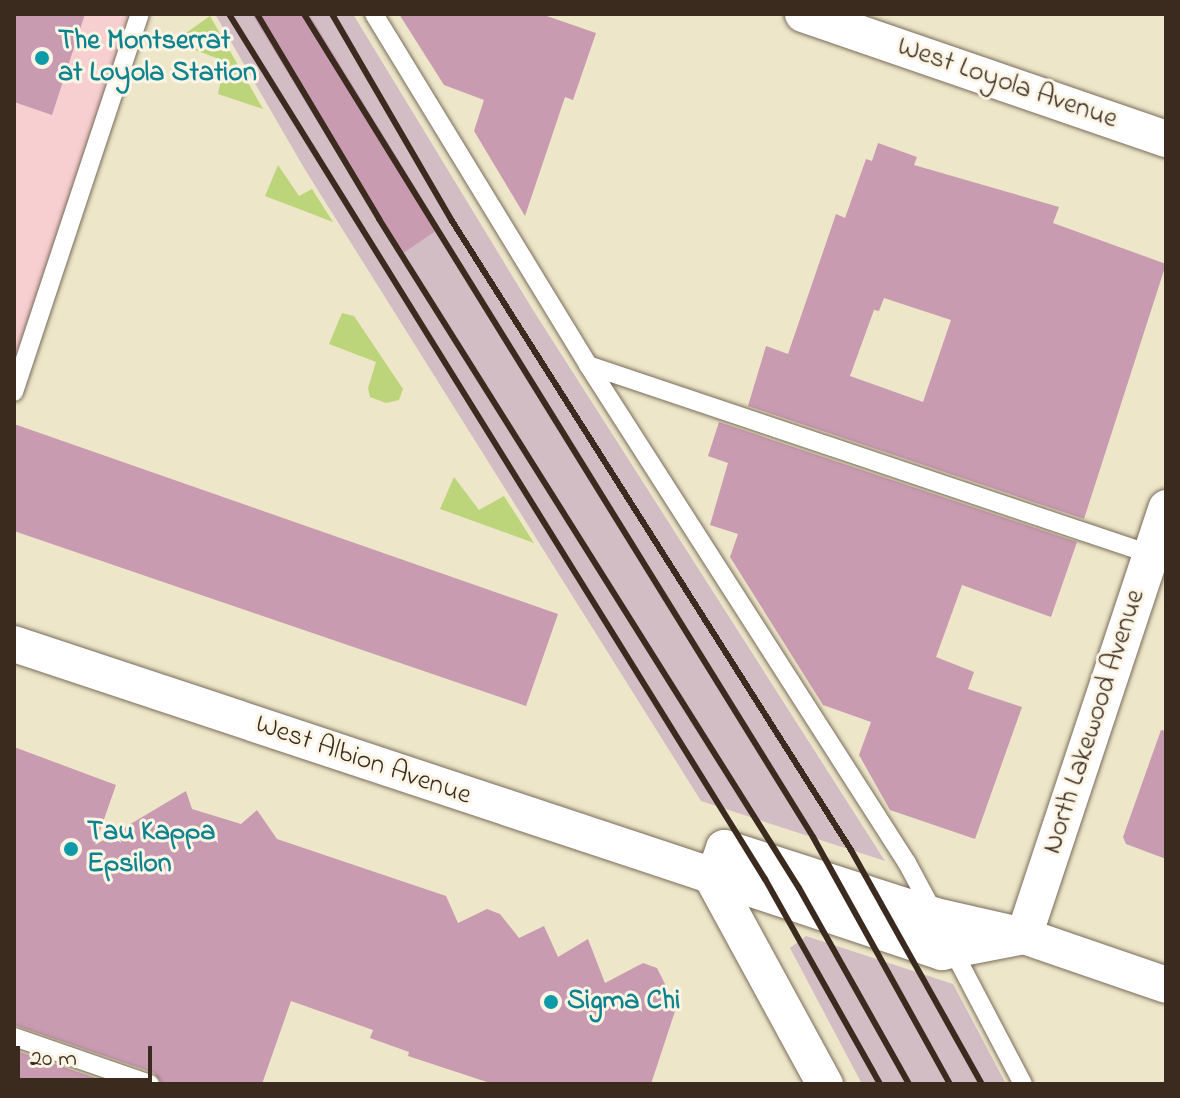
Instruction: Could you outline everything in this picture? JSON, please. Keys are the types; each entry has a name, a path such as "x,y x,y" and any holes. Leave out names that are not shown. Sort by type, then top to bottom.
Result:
{"street":[{"name":"West Loyola Avenue","path":"803,14 1166,139"},
{"name":"North Lakewood Avenue","path":"1024,936 1158,557 1166,508"},
{"name":"West Albion Avenue","path":"14,644 713,879 954,951 1024,936"},
{"path":"825,1084 713,879 724,848 936,916 1024,936 1166,985"}],"lane":[{"path":"14,392 140,14"},
{"path":"374,14 588,365 907,863 1023,1084"},
{"path":"588,365 1158,557"},
{"path":"14,1037 150,1084"}],"shaded area":[{"path":"14,14 140,14 14,392"},
{"path":"215,14 353,14 533,310 885,861 701,801 304,168"},
{"path":"806,936 953,984 1006,1084 862,1084 790,948"}],"green space":[{"path":"210,16 263,109 218,94 225,61 173,42"},
{"path":"278,165 299,196 312,189 333,222 265,196"},
{"path":"342,313 354,316 403,389 399,400 386,403 370,397 368,388 376,362 329,344"},
{"path":"454,477 479,510 504,496 534,543 440,509"}],"building":[{"name":"The Montserrat at Loyola Station","path":"14,14 85,14 52,115 14,102"},
{"path":"252,14 309,14 440,228 399,256"},
{"path":"399,14 541,14 596,33 573,100 565,97 525,216 474,131 484,100 444,85"},
{"path":"878,143 917,157 914,165 1059,207 1053,223 1166,264 1084,519 748,406 766,346 788,354 836,214 845,218 866,159 872,161","holes":["884,298 951,320 923,402 850,376 874,310 879,311"]},
{"path":"719,422 1077,542 1051,617 962,585 936,657 974,672 968,689 1022,707 975,839 890,810 859,755 871,722 823,705 730,557 738,534 710,525 728,463 708,456"},
{"path":"14,424 558,614 526,706 14,531"},
{"path":"1161,730 1166,731 1166,859 1126,844 1123,837"},
{"path":"14,747 116,785 95,845 186,791 192,809 241,824 257,810 277,839 446,896 458,923 487,909 500,914 519,938 544,926 558,957 588,939 605,983 643,963 657,968 669,992 680,996 651,1084 493,1084 408,1056 409,1052 370,1038 373,1030 291,1001 262,1084 162,1084 154,1073 14,1025"},
{"path":"14,1050 113,1084 14,1084"}],"railway":[{"path":"229,14 765,879 880,1084"},
{"path":"257,14 379,219 799,888 909,1084"},
{"path":"304,14 813,837 950,1084"},
{"path":"332,14 452,221 851,850 982,1084"}],"place":[{"name":"The Montserrat at Loyola Station","path":"42,58"},
{"name":"Tau Kappa Epsilon","path":"71,849"},
{"name":"Sigma Chi","path":"551,1002"}]}
